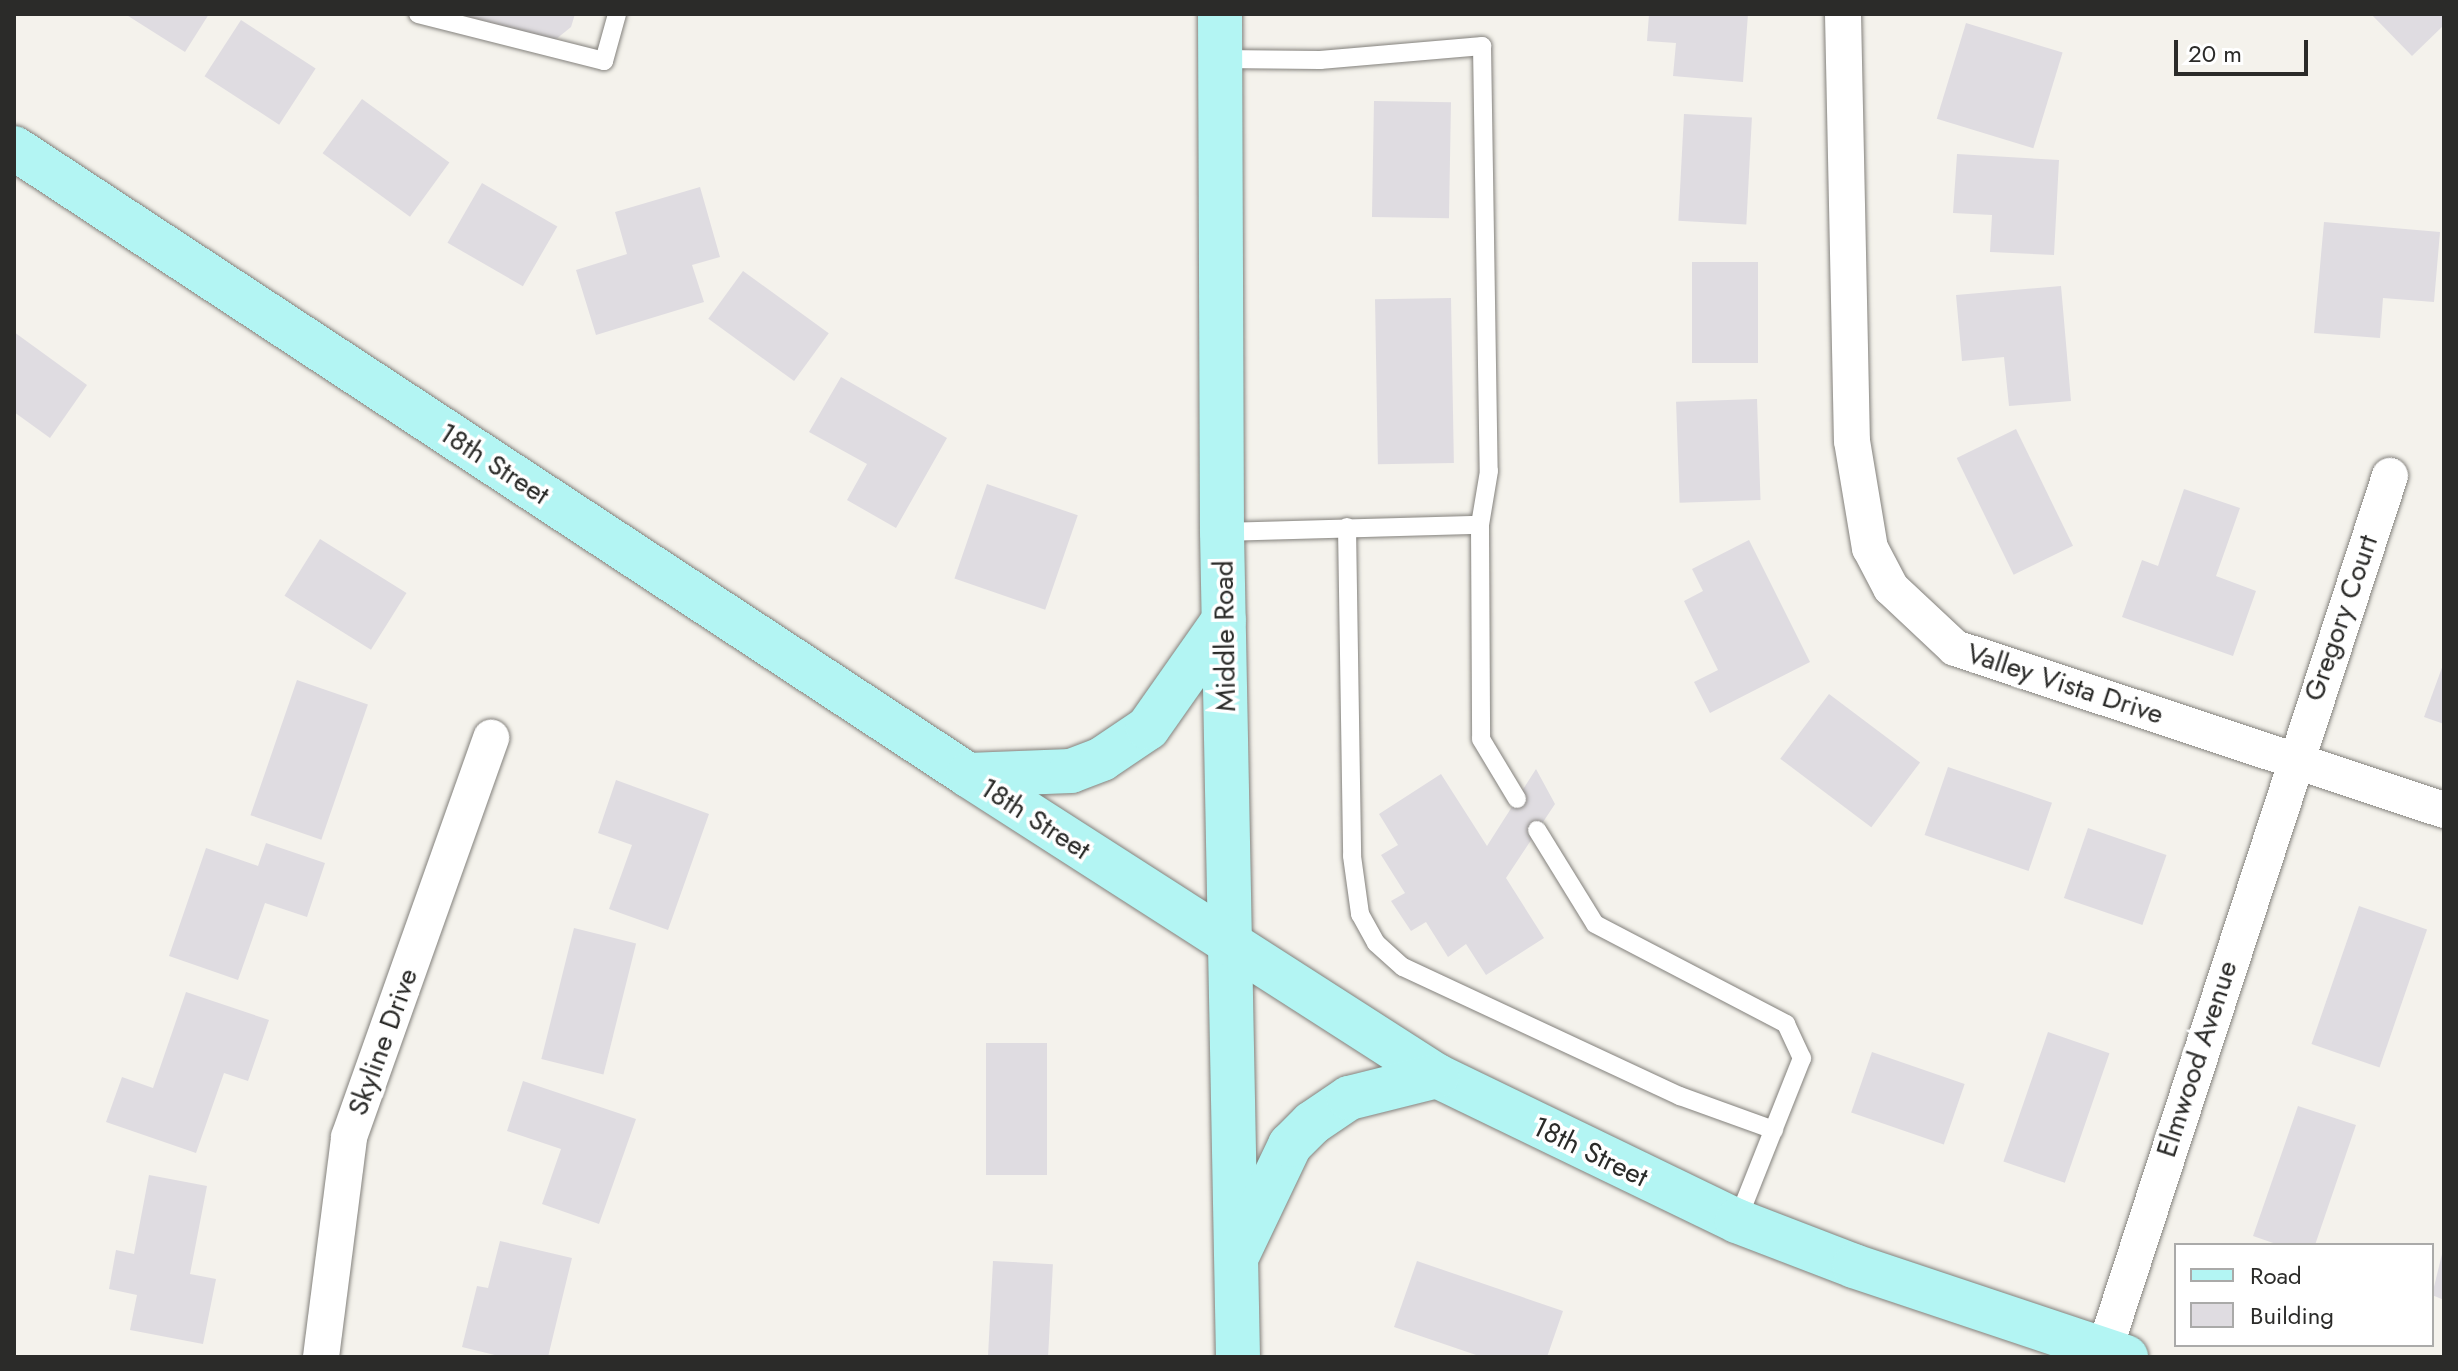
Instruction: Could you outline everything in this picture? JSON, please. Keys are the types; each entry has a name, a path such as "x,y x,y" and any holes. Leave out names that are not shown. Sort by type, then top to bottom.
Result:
{"street":[{"name":"Middle Road","path":"1220,14 1222,532 1238,1357"},
{"name":"Valley Vista Drive","path":"1843,14 1852,441 1870,548 1891,588 1955,648 2444,810"},
{"name":"18th Street","path":"14,148 968,775 1437,1076 1737,1221 1854,1266 2111,1355"},
{"name":"Gregory Court","path":"2293,760 2390,476"},
{"path":"968,775 1071,771 1102,759 1148,728 1224,620"},
{"name":"Skyline Drive","path":"321,1357 349,1137 491,738"},
{"name":"Elmwood Avenue","path":"2111,1355 2293,760"},
{"name":"Middle Road","path":"1236,1258 1290,1145 1312,1123 1349,1098 1437,1076"}],"lane":[{"path":"418,14 604,61 617,14"},
{"path":"1221,59 1320,60 1482,46 1489,471 1480,525 1481,739 1517,799"},
{"path":"1222,532 1480,525"},
{"path":"1347,527 1352,856 1360,914 1376,943 1416,973 1680,1096 1774,1130"},
{"path":"1537,830 1595,924 1786,1024 1802,1058 1737,1221"}],"building":[{"path":"125,14 209,14 185,52"},
{"path":"575,14 571,27 555,40 462,15"},
{"path":"1649,14 1748,14 1743,82 1673,76 1676,43 1647,41"},
{"path":"2371,14 2444,14 2444,25 2412,56"},
{"path":"241,20 316,68 279,125 205,76"},
{"path":"1966,23 2063,53 2033,148 1937,119"},
{"path":"362,99 449,162 410,217 323,153"},
{"path":"1374,101 1451,102 1449,218 1372,217"},
{"path":"1684,114 1752,118 1746,224 1678,221"},
{"path":"1957,154 2059,160 2054,255 1990,252 1992,215 1953,213"},
{"path":"482,183 557,226 523,286 448,243"},
{"path":"700,187 720,257 692,265 704,302 596,335 576,270 627,254 615,212"},
{"path":"2324,222 2440,232 2434,302 2383,298 2380,338 2314,333"},
{"path":"1692,262 1758,262 1758,363 1692,363"},
{"path":"743,271 829,333 794,381 708,319"},
{"path":"2061,286 2071,401 2009,406 2004,357 1962,361 1956,295"},
{"path":"1451,298 1454,463 1378,464 1375,299"},
{"path":"14,332 87,385 50,438 14,412"},
{"path":"841,377 947,438 896,528 847,500 867,464 809,432"},
{"path":"1757,399 1761,500 1680,503 1676,402"},
{"path":"2016,429 2073,546 2014,575 1957,458"},
{"path":"987,484 1078,515 1045,610 954,579"},
{"path":"2184,489 2240,508 2216,576 2256,591 2233,656 2122,617 2142,560 2158,566"},
{"path":"320,539 407,593 371,650 284,596"},
{"path":"1749,540 1810,662 1710,713 1694,682 1718,670 1684,601 1703,591 1692,569"},
{"path":"2444,662 2444,724 2424,717"},
{"path":"297,680 368,704 321,840 250,815"},
{"path":"1829,694 1920,763 1871,827 1780,759"},
{"path":"1948,767 2052,803 2029,871 1925,835"},
{"path":"1536,769 1555,804 1506,878 1544,938 1486,975 1466,944 1448,957 1426,922 1411,931 1391,901 1405,893 1381,855 1398,845 1379,814 1441,774 1487,846"},
{"path":"616,780 709,814 668,930 609,909 632,845 598,833"},
{"path":"2088,828 2166,855 2142,925 2064,898"},
{"path":"266,843 325,863 307,917 265,903 238,980 169,956 206,848 258,866"},
{"path":"2359,906 2427,929 2380,1067 2311,1044"},
{"path":"574,928 636,943 603,1074 541,1059"},
{"path":"186,992 269,1020 248,1081 224,1073 196,1153 106,1122 122,1077 153,1088"},
{"path":"2048,1032 2109,1053 2065,1183 2003,1162"},
{"path":"986,1043 1047,1043 1047,1175 986,1175"},
{"path":"1872,1052 1965,1084 1944,1144 1851,1113"},
{"path":"523,1081 636,1119 599,1224 542,1204 561,1149 507,1131"},
{"path":"2298,1106 2356,1125 2316,1243 2273,1243 2253,1236"},
{"path":"149,1175 207,1186 190,1274 216,1279 203,1344 130,1330 137,1295 109,1289 116,1250 134,1254"},
{"path":"500,1241 572,1258 548,1357 503,1357 462,1347 477,1286 488,1288"},
{"path":"2444,1246 2444,1300 2434,1296"},
{"path":"993,1261 1053,1264 1048,1357 988,1357"},
{"path":"1417,1261 1563,1311 1547,1357 1482,1357 1394,1327"}]}
